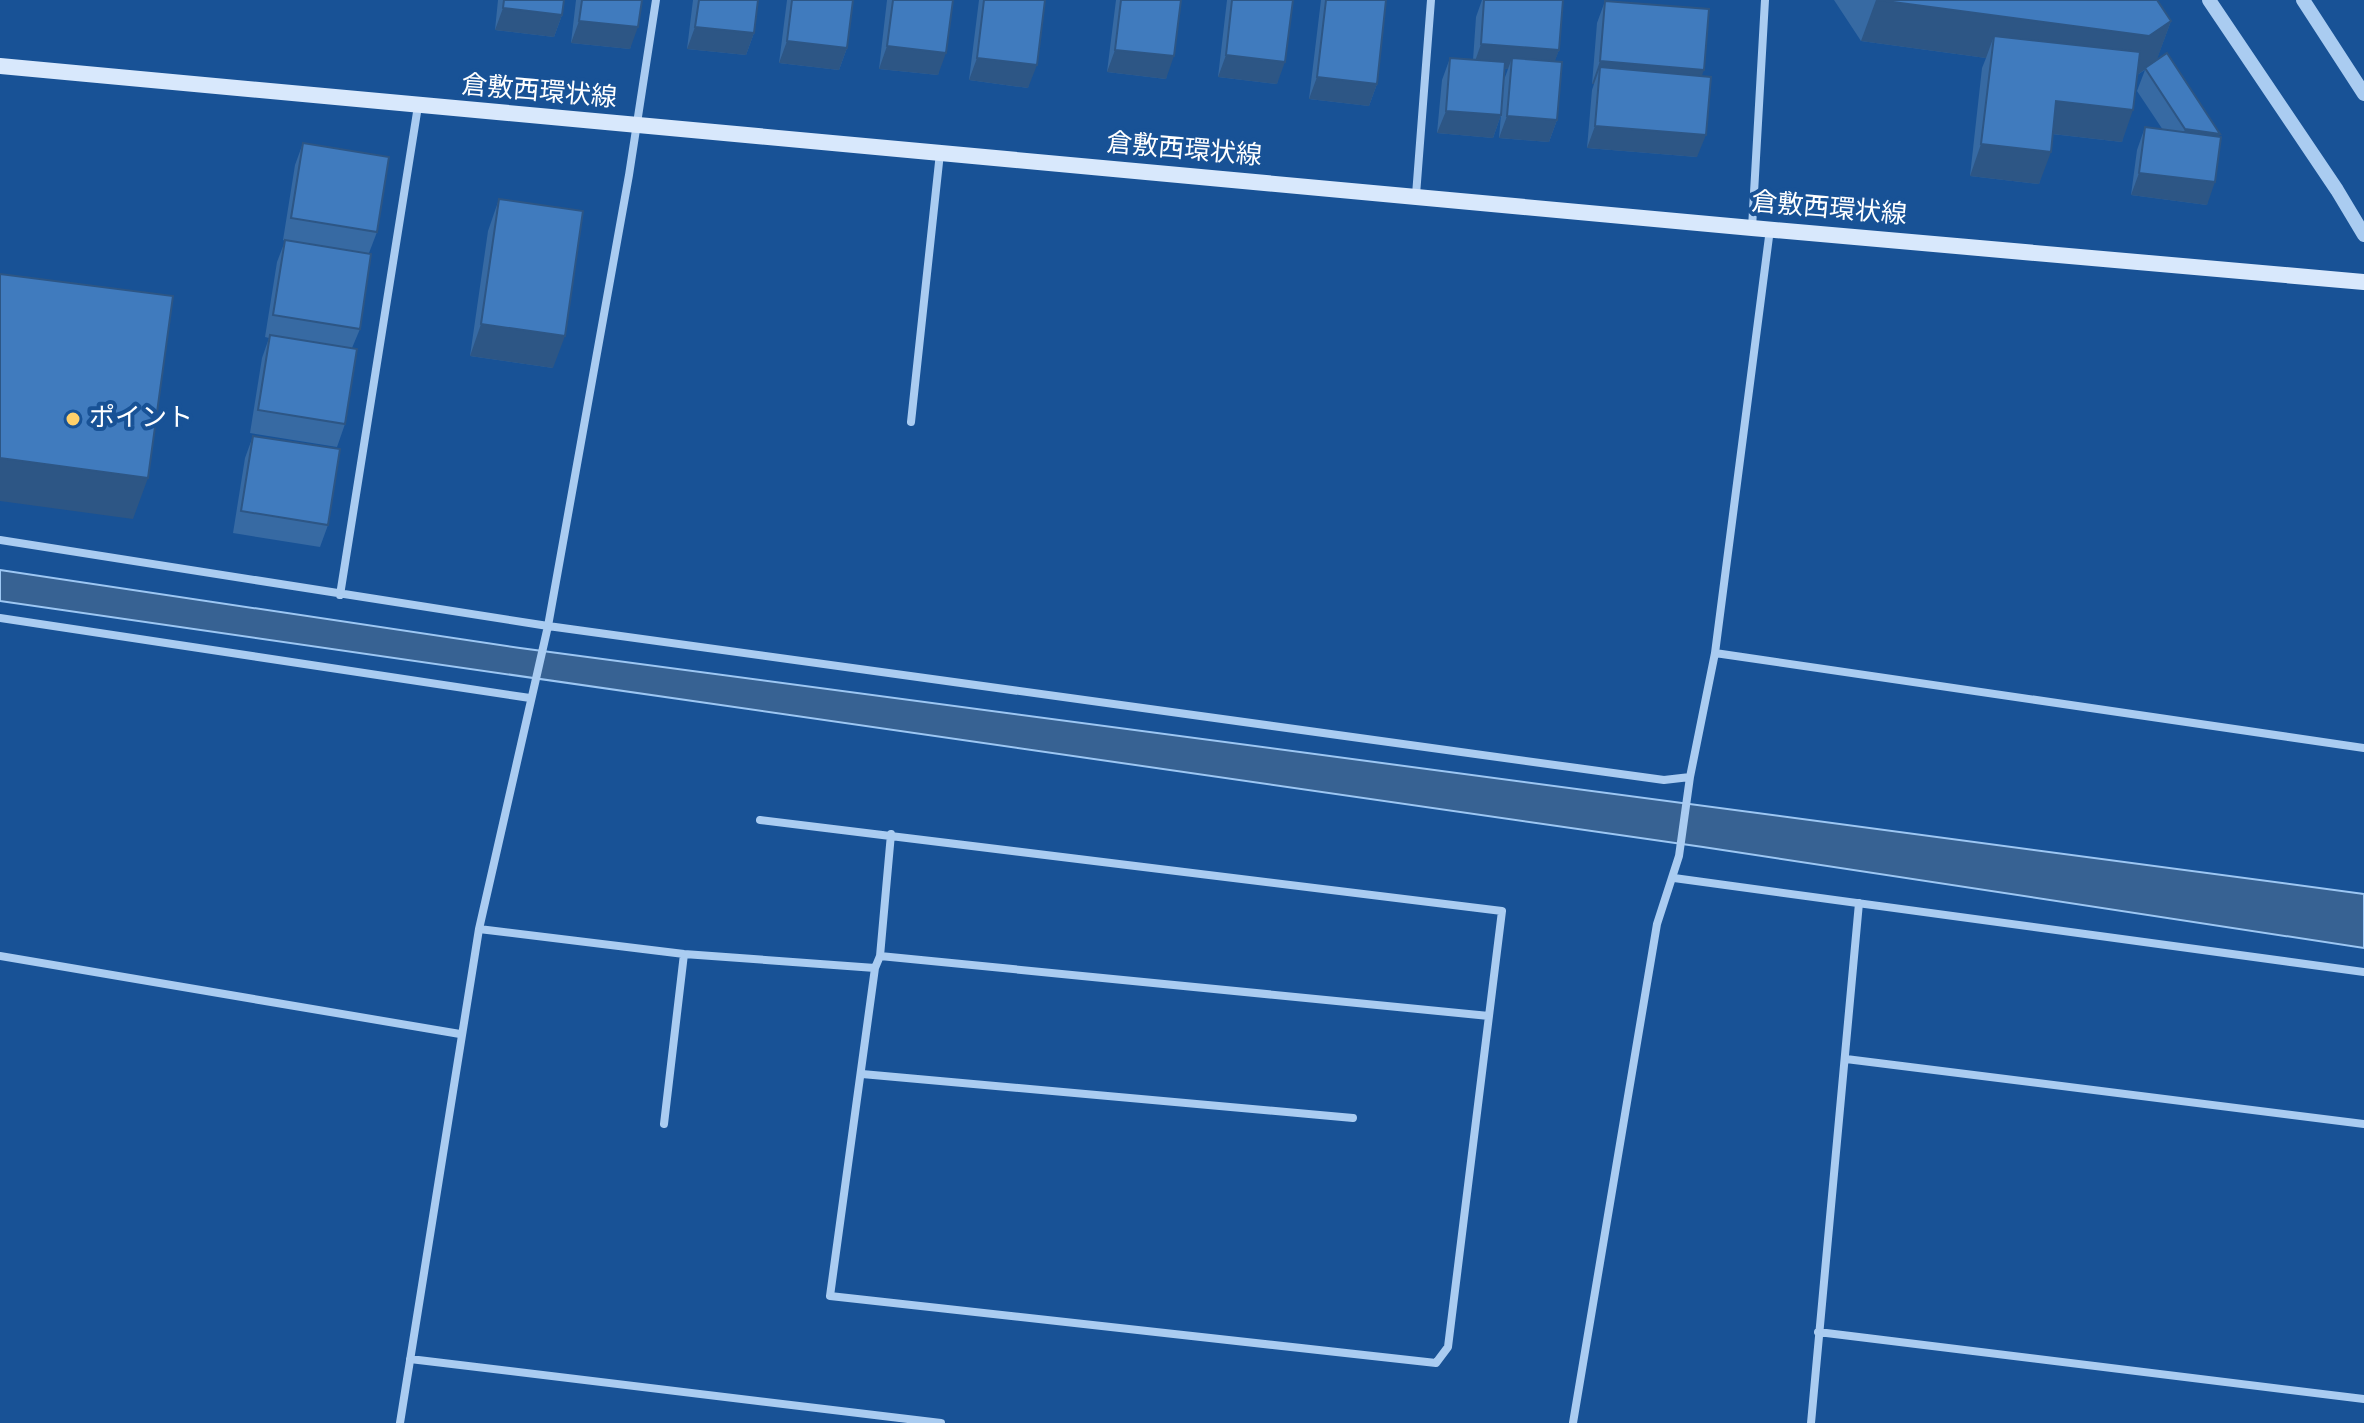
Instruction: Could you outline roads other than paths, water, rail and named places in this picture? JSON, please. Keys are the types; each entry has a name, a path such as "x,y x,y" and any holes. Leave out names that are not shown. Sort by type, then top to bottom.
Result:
{"main road":[{"name":"倉敷西環状線","path":"0,66 2364,282"}],"street":[{"path":"400,1423 460,1034 479,929 548,626 656,0"},
{"path":"1416,195 1431,0"},
{"path":"1752,228 1765,0"},
{"path":"2209,0 2364,235"},
{"path":"2303,0 2364,94"},
{"path":"340,595 418,106"},
{"path":"911,422 940,153"},
{"path":"1573,1423 1657,924 1679,856 1690,777 1715,653 1770,229"},
{"path":"0,540 548,626 1664,780 1690,777"},
{"path":"0,618 530,698"},
{"path":"1715,653 2364,748"},
{"path":"760,820 891,834 1502,911 1448,1347 1436,1363 830,1296 875,968 880,956 891,834"},
{"path":"1674,878 2364,972"},
{"path":"1811,1423 1859,903"},
{"path":"479,929 684,954 875,968"},
{"path":"664,1124 684,954"},
{"path":"0,956 460,1034"},
{"path":"880,956 1489,1016"},
{"path":"1846,1059 2364,1124"},
{"path":"862,1074 1353,1118"},
{"path":"1818,1332 2364,1399"},
{"path":"410,1359 941,1423"}],"water":[{"path":"0,570 520,648 2364,894 2364,948 1703,847 0,601"}],"place":[{"name":"ポイント","path":"73,419"}]}
